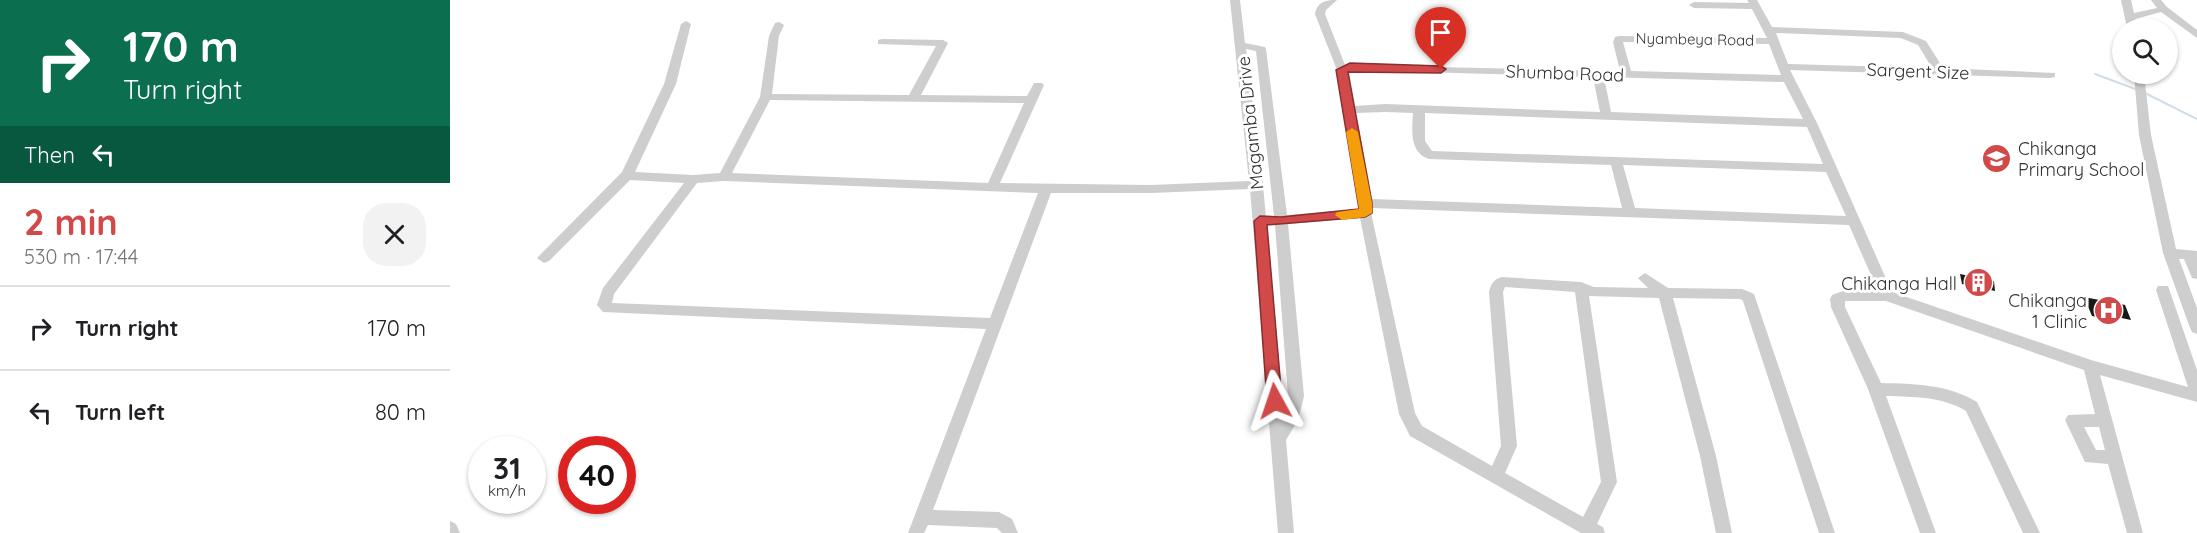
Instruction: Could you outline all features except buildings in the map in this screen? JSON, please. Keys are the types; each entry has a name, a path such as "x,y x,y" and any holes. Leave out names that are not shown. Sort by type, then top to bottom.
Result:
{"street":[{"name":"Magamba Drive","path":"1235,0 1257,185 1286,533"},
{"path":"1332,0 1321,9 1320,14 1342,70 1365,208 1407,414 1416,431 1592,530 1609,482 1581,287"},
{"path":"2126,0 2130,18"},
{"path":"1695,5 1754,3 1811,123 1887,296"},
{"path":"2139,18 2160,4 2197,35"},
{"path":"544,258 628,174 670,84 686,24"},
{"path":"724,177 766,97 774,36 779,25"},
{"path":"1771,35 1903,35 1922,43 1939,71"},
{"name":"Nyambeya Road","path":"1627,75 1619,39 1771,35"},
{"path":"882,42 943,43 913,99"},
{"path":"1241,45 1261,49 1281,221 1296,396 1290,420 1278,440"},
{"name":"Shumba Road","path":"1342,70 1350,67 1627,75 1786,73"},
{"name":"Sargent Size","path":"1786,73 1939,71 2051,75"},
{"path":"1598,74 1606,115"},
{"path":"2141,84 2146,141 2170,253 2197,328"},
{"path":"992,187 1038,85"},
{"path":"766,97 1030,100"},
{"path":"1348,110 1606,115 1811,123"},
{"path":"1419,110 1419,145 1422,151 1430,155 1831,168"},
{"path":"1616,160 1629,211"},
{"path":"628,174 693,179 724,177 1046,189 1151,189 1257,185"},
{"path":"693,179 608,292 604,301 604,305 608,308 994,324"},
{"path":"1010,533 1006,524 999,520 919,525 1046,189"},
{"path":"1260,221 1281,221 1365,208 1629,211 1853,221"},
{"path":"2170,253 2193,256 2197,274"},
{"path":"1645,278 1665,293 1707,456 1724,533"},
{"path":"1496,476 1509,446 1497,287 1502,282 1581,287 1592,292 1734,292 1749,298 1827,533"},
{"path":"2163,290 2197,394"},
{"path":"1929,533 1876,389 1838,307 1837,299 1843,296 1887,296 2090,366 2197,394"},
{"path":"2090,366 2135,533"},
{"path":"1876,389 1949,394 1972,407 2032,533"},
{"path":"2104,422 2073,420 2091,457 2114,457"}],"waterway":[{"path":"2095,74 2138,90"},
{"path":"2145,93 2197,119"}],"slow traffic":[{"path":"1342,215 1365,213 1366,203 1352,132"}],"place":[{"name":"Chikanga Primary School","path":"1997,158"},
{"name":"Chikanga Hall","path":"1978,283"},
{"name":"Chikanga 1 Clinic","path":"2108,310"}],"route":[{"path":"1275,401 1260,221 1365,213 1366,203 1342,70 1350,67 1441,69"}]}
